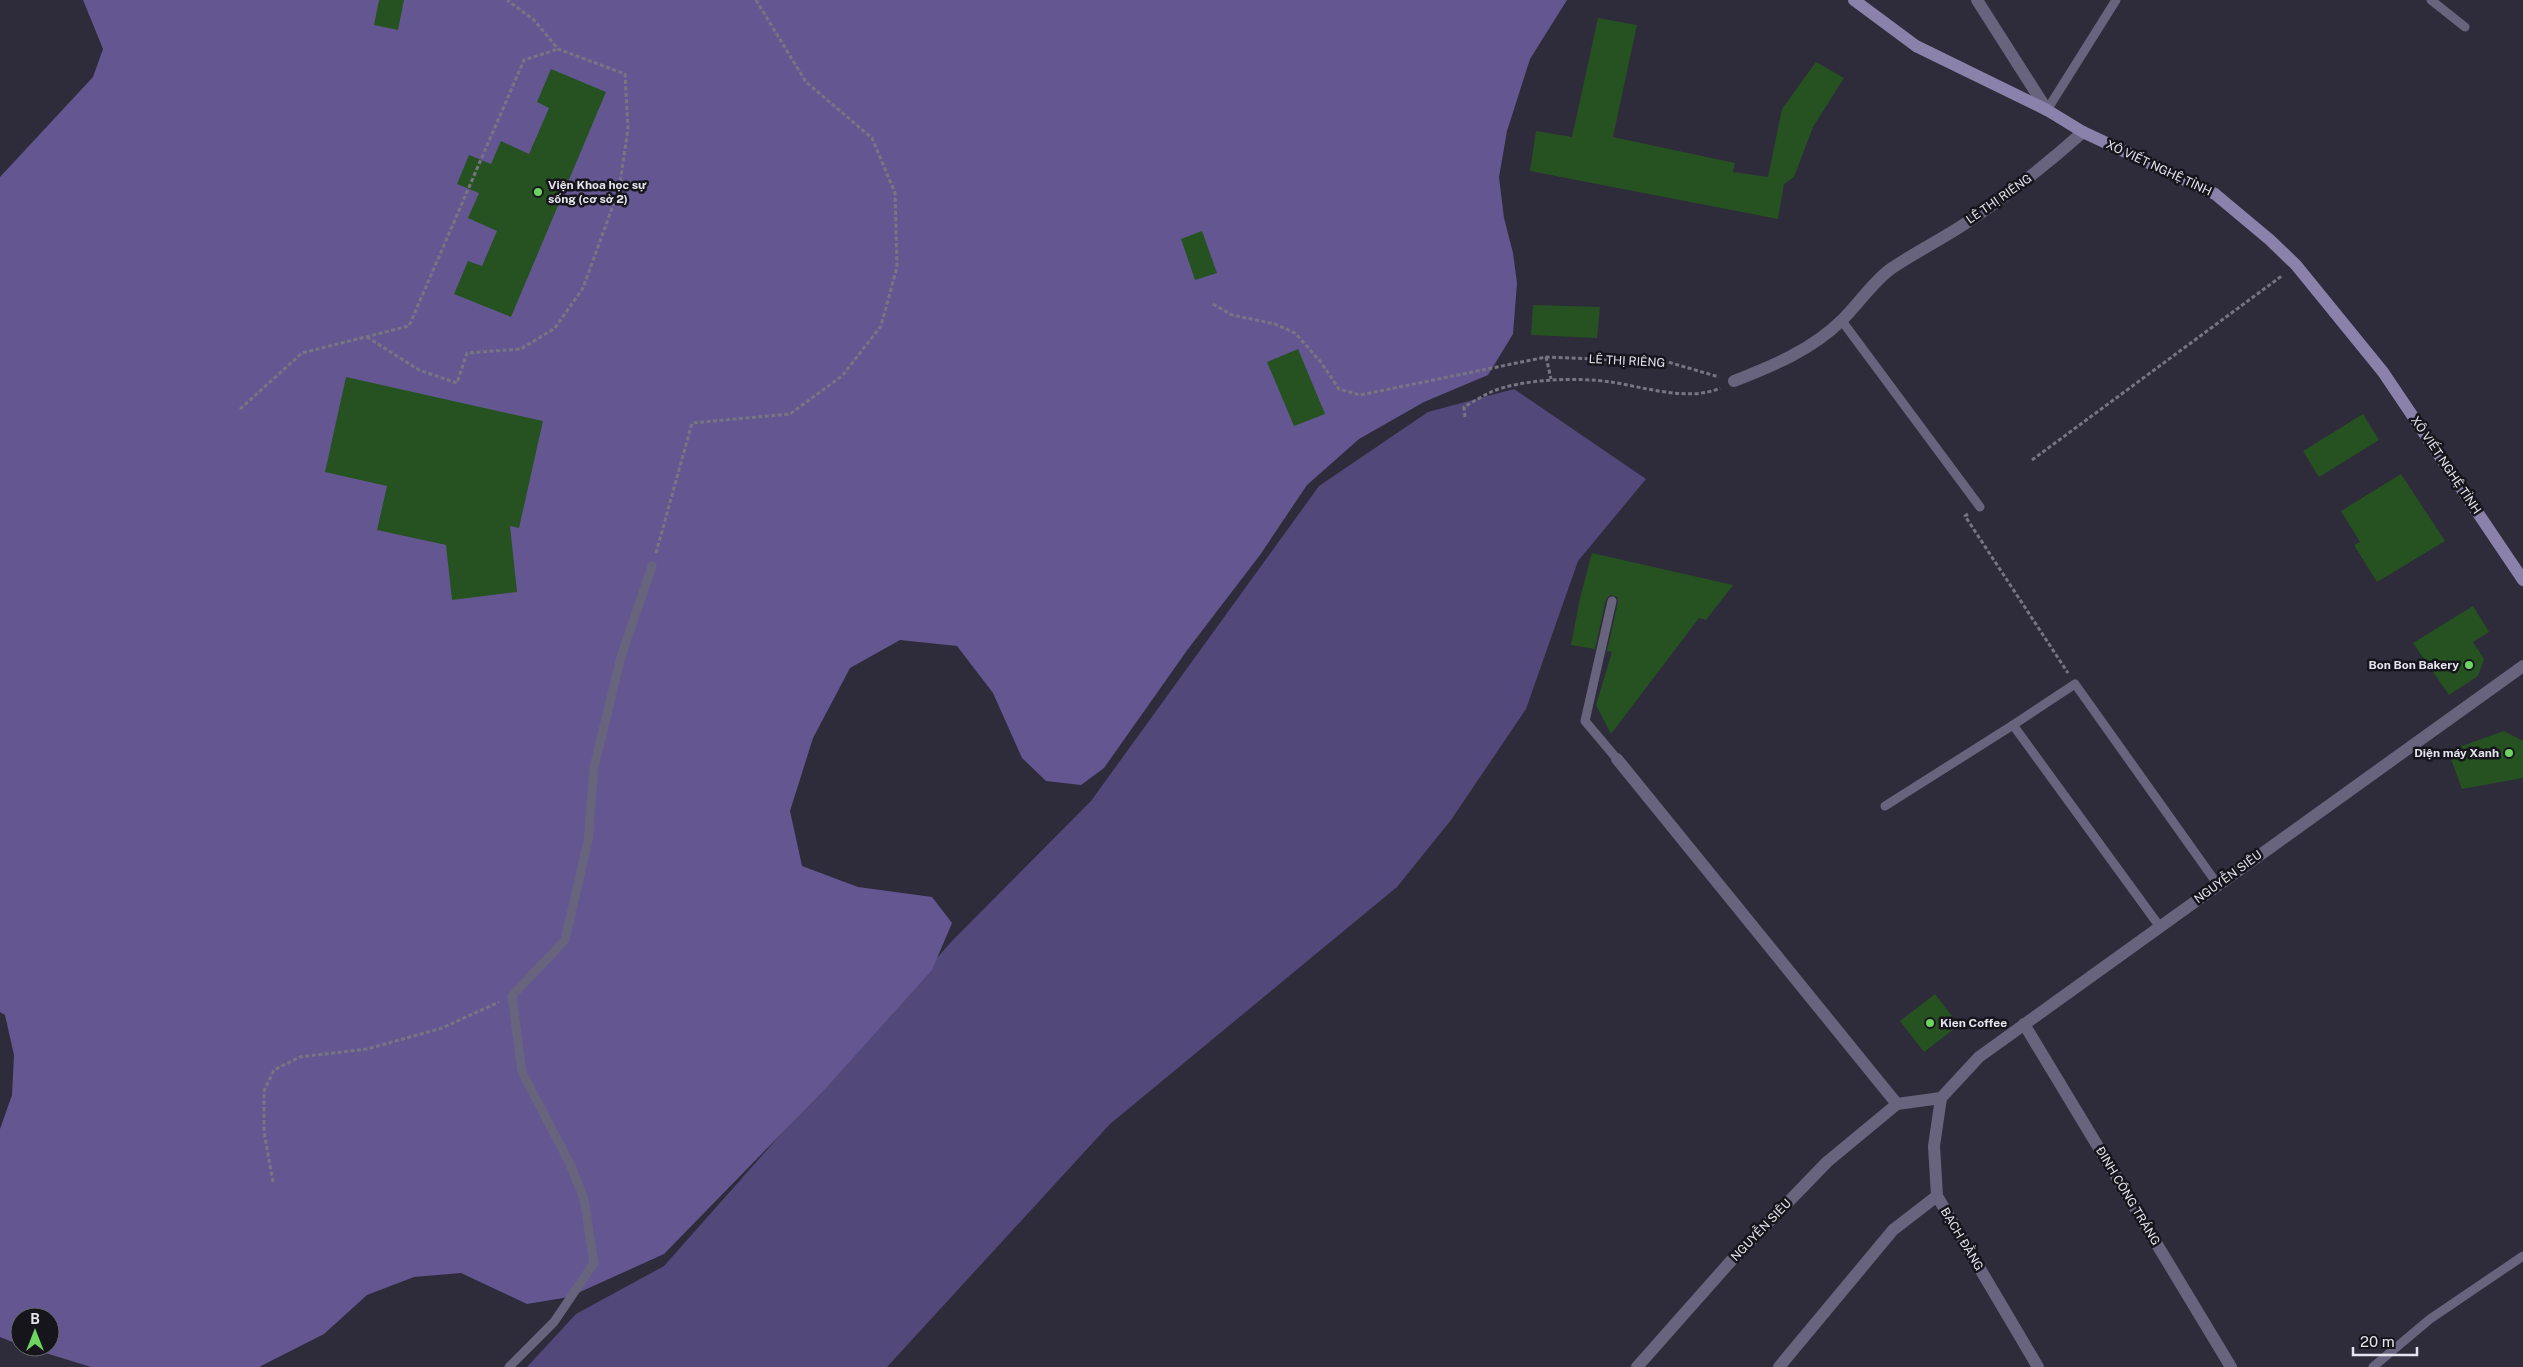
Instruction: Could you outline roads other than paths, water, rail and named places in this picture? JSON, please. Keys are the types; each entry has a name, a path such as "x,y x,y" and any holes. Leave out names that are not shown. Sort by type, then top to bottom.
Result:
{"main road":[{"name":"XÔ VIẾT NGHỆ TỈNH","path":"1854,0 1916,46 2048,110 2083,132 2215,194 2296,265 2383,372 2523,580"}],"street":[{"path":"1977,0 2048,110"},
{"name":"LÊ THỊ RIÊNG","path":"1734,382 1806,349 1842,321 1870,288 1891,269 1966,223 2033,177 2083,132"},
{"name":"NGUYỄN SIÊU","path":"1941,1098 1979,1056 2523,666"},
{"path":"1617,759 1897,1104 1941,1098"},
{"name":"ĐINH CÔNG TRÁNG","path":"2024,1024 2231,1367"},
{"name":"BẠCH ĐẰNG","path":"1941,1098 1934,1146 1937,1196 2038,1367"},
{"name":"NGUYỄN SIÊU","path":"1637,1367 1730,1262 1827,1162 1897,1104"},
{"path":"1780,1367 1893,1230 1937,1196"}],"lane":[{"path":"2048,110 2116,0"},
{"path":"2431,0 2465,27"},
{"path":"1842,321 1980,507"},
{"path":"509,1367 554,1322 594,1263 584,1199 570,1164 522,1072 512,996 565,940 588,841 594,767 621,657 652,566"},
{"path":"1612,601 1585,721 1617,759"},
{"path":"1885,806 2013,726 2075,684 2218,885"},
{"path":"2013,726 2160,927"},
{"path":"2373,1367 2430,1320 2523,1256"}],"place":[{"name":"Viện Khoa học sự sống (cơ sở 2)","path":"538,192"},
{"name":"Bon Bon Bakery","path":"2469,665"},
{"name":"Diện máy Xanh","path":"2509,753"},
{"name":"Kien Coffee","path":"1930,1023"}]}
